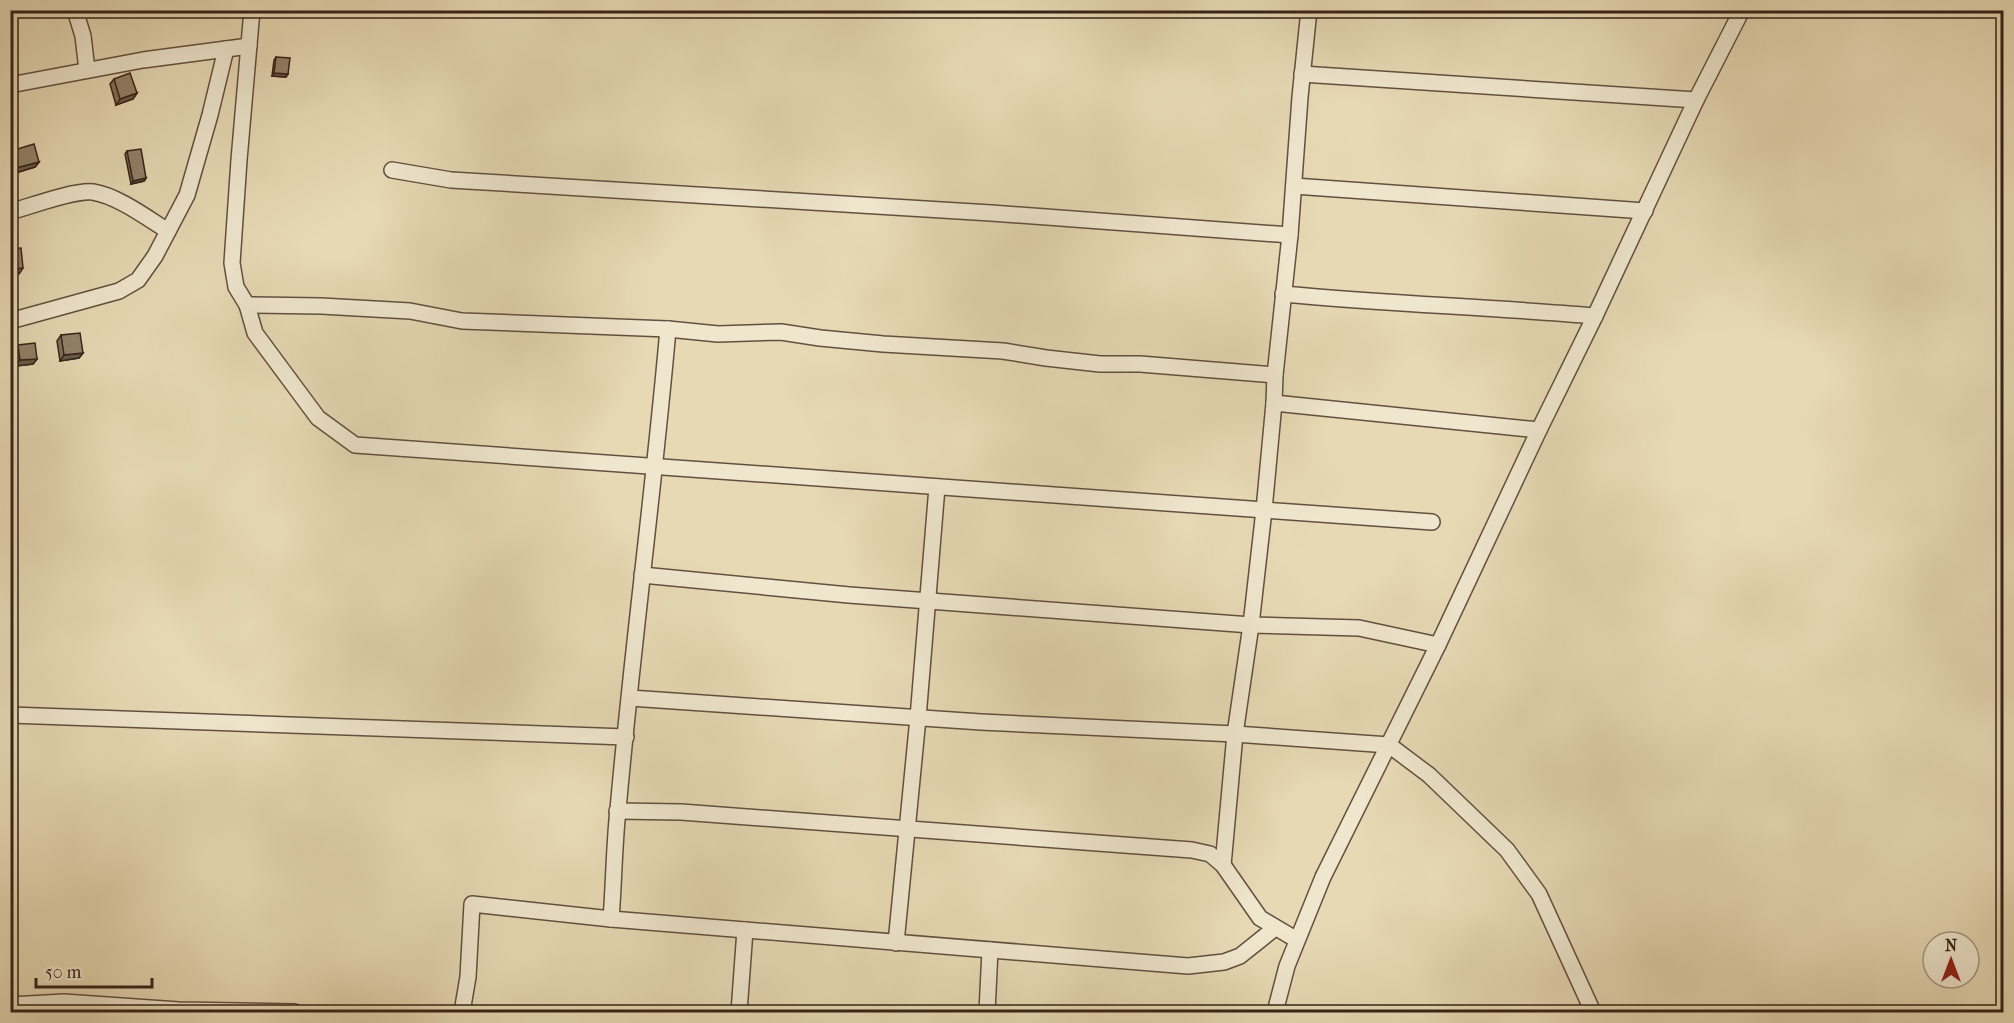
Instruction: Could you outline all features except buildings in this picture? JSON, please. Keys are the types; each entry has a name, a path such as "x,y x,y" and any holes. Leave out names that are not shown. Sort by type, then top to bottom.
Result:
{"street":[{"path":"75,10 83,36 87,70"},
{"path":"252,10 232,264 236,287 248,305 255,333 318,418 355,445 1432,522"},
{"path":"1223,866 1235,734 1251,625 1264,510 1309,10"},
{"path":"1275,1012 1287,966 1323,877 1438,645 1645,212 1696,100 1742,10"},
{"path":"10,84 249,46"},
{"path":"10,321 119,291 138,280 155,256 187,195 226,49"},
{"path":"1302,75 1696,100"},
{"path":"392,170 416,176 474,182 991,213 1290,235"},
{"path":"1294,186 1645,212"},
{"path":"10,212 69,195 91,192 110,197 168,231"},
{"path":"1283,294 1361,302 1502,308 1595,316"},
{"path":"248,305 410,311 462,321 668,329 718,334 781,332 873,343 1003,351 1100,364 1140,364 1275,375"},
{"path":"611,919 617,811 656,467 668,329"},
{"path":"1274,403 1539,430"},
{"path":"896,943 937,487"},
{"path":"642,575 849,595 1251,625 1359,628 1438,645"},
{"path":"630,698 1389,745 1430,775 1507,850 1539,894 1593,1012"},
{"path":"10,715 626,737"},
{"path":"617,811 681,812 1192,850 1210,854 1223,866 1260,918 1297,940"},
{"path":"462,1012 468,977 471,904 611,919 1188,966 1224,962 1240,956 1275,928"},
{"path":"739,1012 746,930"},
{"path":"987,1012 990,950"},
{"path":"10,1005 64,1002 179,1010 295,1012"}]}
